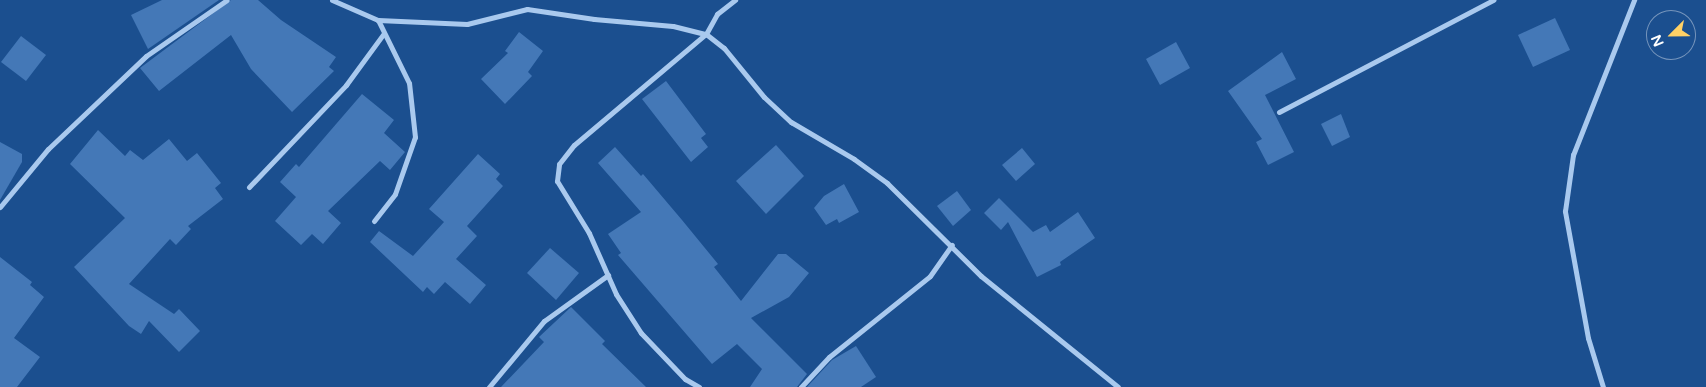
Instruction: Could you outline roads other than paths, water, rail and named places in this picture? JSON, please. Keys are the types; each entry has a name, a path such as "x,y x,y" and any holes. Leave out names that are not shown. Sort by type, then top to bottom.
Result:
{"street":[{"path":"0,207 48,149 146,56 227,0"},
{"path":"332,0 378,20 467,24 527,9 594,19 673,26 706,34 724,48 764,97 791,122 854,159 887,183 952,245 981,276 1118,387"},
{"path":"698,387 685,379 641,333 608,275 589,233 557,181 559,164 574,145 706,34 717,14 736,0"},
{"path":"1279,112 1493,0"},
{"path":"1602,387 1588,338 1565,211 1573,155 1634,0"},
{"path":"374,221 395,194 415,137 409,83 378,20"},
{"path":"249,187 346,85 384,33"},
{"path":"801,387 829,357 930,276 952,245"},
{"path":"489,387 544,321 608,275"}]}
